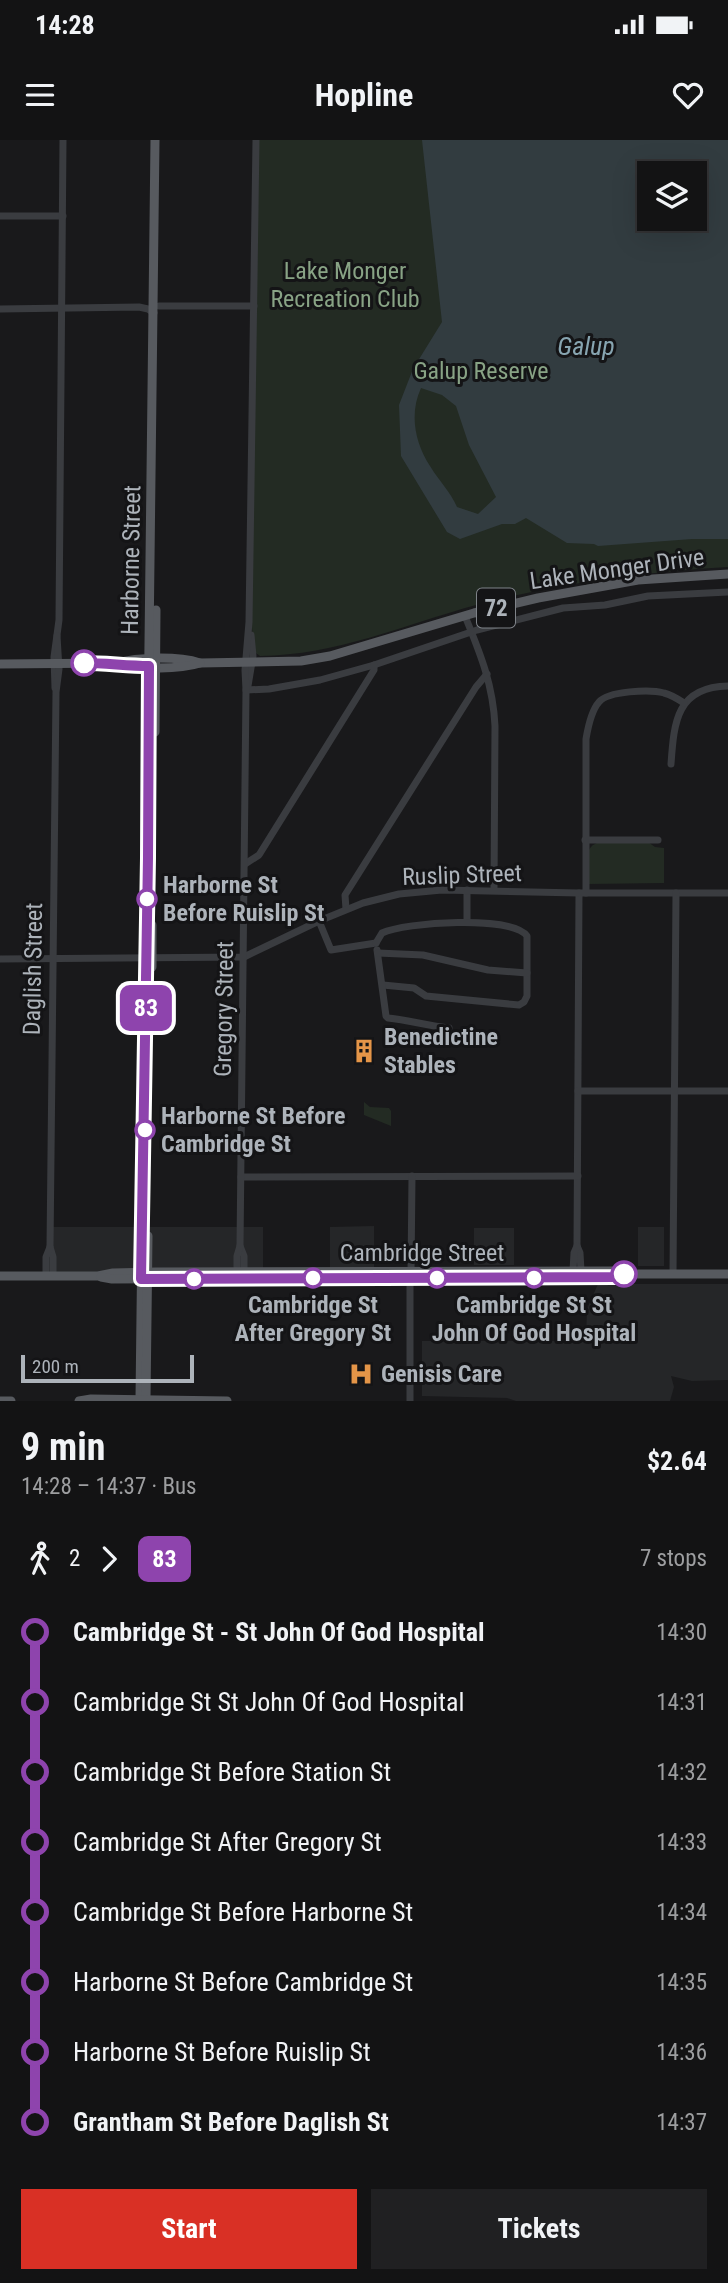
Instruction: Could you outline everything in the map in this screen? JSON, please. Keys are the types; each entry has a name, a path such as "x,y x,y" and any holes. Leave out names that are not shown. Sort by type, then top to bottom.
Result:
{"main road":[{"name":"Harborne Street","path":"155,140 157,309"},
{"name":"Harborne Street","path":"143,1400 149,804 161,140"},
{"name":"Lake Monger Drive","path":"249,662 301,661 330,656 470,614 604,586 638,580 728,574"},
{"name":"72","path":"0,664 116,663 128,660 152,663 189,660 200,663 249,662"},
{"name":"Cambridge Street","path":"411,1275 577,1271 614,1271 620,1274"},
{"name":"Cambridge Street","path":"0,1276 98,1276 112,1279 145,1276 614,1277 620,1274 728,1274"},
{"path":"0,1401 11,1401"},
{"path":"79,1401 227,1401"}],"street":[{"name":"Daglish Street","path":"50,1276 53,1257 50,1247 54,679 57,664 63,140"},
{"name":"Gregory Street","path":"241,1276 237,1256 240,1246 256,140"},
{"path":"0,216 63,216"},
{"path":"0,309 254,306"},
{"name":"Lake Monger Drive","path":"246,690 320,680 474,631 563,608 604,605 648,596 728,592"},
{"path":"470,614 493,699 494,890"},
{"path":"244,864 259,855 374,670 374,665"},
{"path":"346,909 345,895 475,687 487,674"},
{"path":"671,764 674,732 684,703 706,688 728,686"},
{"path":"577,1271 574,1253 577,1246 586,739 589,724 599,702 613,694 655,691 671,695 684,703"},
{"path":"585,840 658,840"},
{"path":"467,890 467,921"},
{"name":"Ruslip Street","path":"0,959 244,957 346,909 399,894 467,890 728,893"},
{"path":"673,1274 676,893"},
{"path":"319,921 331,950 376,943"},
{"path":"383,985 414,988 426,996 519,1005 527,996 527,936 521,929 467,921 399,927 382,933 376,943 385,1013 388,1018 449,1028"},
{"path":"377,953 423,955 488,970 527,972"},
{"path":"578,1091 728,1091"},
{"path":"410,1401 412,1176"},
{"path":"241,1177 578,1176"}],"shaded area":[{"path":"374,1226 374,1275 330,1275 330,1227"},
{"path":"50,1227 263,1227 263,1275 50,1276"},
{"path":"638,1227 664,1227 664,1266 638,1266"},
{"path":"474,1228 514,1228 514,1265 474,1265"},
{"path":"598,1284 728,1284 728,1380 692,1381 671,1376 674,1387 670,1401 516,1401 507,1398 422,1396 422,1341 586,1341 587,1309"}],"green space":[{"name":"Galup Reserve","path":"259,140 728,140 728,567 633,575 538,590 476,605 343,645 288,654 260,656 256,653 252,615"},
{"path":"648,842 655,847 664,848 664,883 588,884 587,860 592,846 597,843"},
{"path":"364,1102 370,1107 389,1108 391,1126 364,1115"}],"water":[{"name":"Galup","path":"422,140 728,140 728,539 598,546 567,543 526,518 515,524 502,524 460,539 447,532 401,456 399,405 413,369 442,322","holes":["421,388 442,395 456,406 469,445 496,497 478,514 457,507 430,466 417,438 415,408"]}],"bus line":[{"name":"83","path":"84,663 149,666 141,1279 422,1279 614,1277 624,1274"}],"place":[{"name":"Harborne St Before Ruislip St","path":"147,899"},
{"name":"Benedictine Stables","path":"364,1051"},
{"name":"Harborne St Before Cambridge St","path":"145,1130"},
{"name":"Cambridge St After Gregory St","path":"313,1278"},
{"name":"Cambridge St St John Of God Hospital","path":"534,1278"},
{"name":"Genisis Care","path":"361,1374"}],"park label":[{"name":"Lake Monger Recreation Club","path":"345,285"}]}
